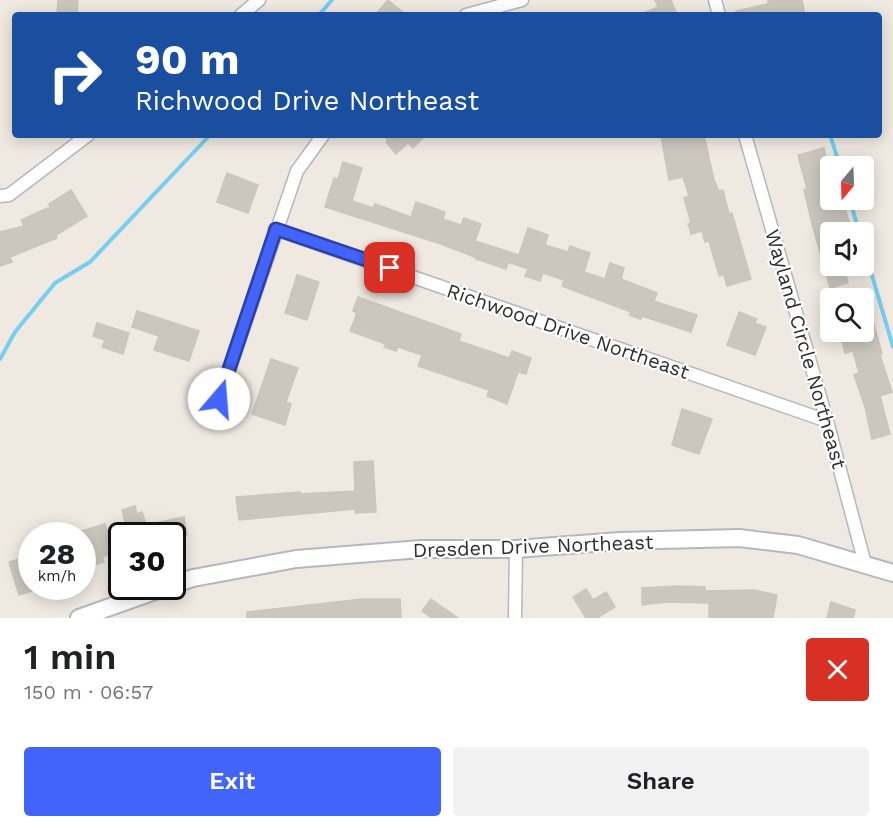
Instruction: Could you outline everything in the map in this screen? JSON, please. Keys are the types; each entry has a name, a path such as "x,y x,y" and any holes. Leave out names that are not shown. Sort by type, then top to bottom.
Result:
{"street":[{"path":"245,12 259,0"},
{"path":"477,12 522,0"},
{"path":"0,196 9,195 83,138"},
{"path":"219,399 297,171 321,138"},
{"name":"Wayland Circle Northeast","path":"746,138 827,421 865,564"},
{"name":"Richwood Drive Northeast","path":"276,229 827,421"},
{"name":"Dresden Drive Northeast","path":"186,581 296,559 421,549 516,549 620,541 739,538 798,545 893,573"},
{"path":"515,618 516,549"},
{"name":"Dresden Drive Northeast","path":"80,618 131,600"}],"building":[{"path":"58,0 78,0 77,12 57,12"},
{"path":"388,0 402,12 378,12"},
{"path":"655,0 671,0 676,12 646,12 658,7"},
{"path":"768,0 802,0 804,12 736,11 768,4"},
{"path":"386,138 423,138 413,148 408,143 396,154 386,142 388,140"},
{"path":"662,138 705,138 714,180 719,191 723,190 729,214 732,213 751,279 727,286 724,275 719,276 709,241 705,242 702,231 691,234 688,224 691,223 684,198 689,196 683,177 669,180"},
{"path":"824,148 826,156 820,156 820,210 846,210 849,222 820,222 820,252 804,190 807,189 798,155"},
{"path":"343,162 362,168 352,201 373,208 375,204 411,217 416,202 445,212 443,219 461,225 464,218 481,224 475,241 519,255 528,228 548,235 545,245 568,252 570,246 590,253 584,272 605,279 610,263 624,268 621,279 657,293 654,301 697,315 691,332 642,316 641,319 629,315 631,312 562,286 564,280 543,273 540,281 525,276 528,269 508,262 506,269 441,244 325,207 334,178 338,179"},
{"path":"227,173 258,185 248,213 217,202"},
{"path":"71,190 87,216 56,235 57,238 10,257 12,262 0,266 0,232 24,226 21,220 50,207 49,204"},
{"path":"297,275 319,282 307,320 285,313"},
{"path":"827,276 846,276 848,283 830,288"},
{"path":"358,297 461,334 459,341 509,358 512,351 531,358 526,374 518,372 507,404 487,396 489,390 418,366 422,355 398,347 396,351 384,347 386,344 350,331 357,313 353,311"},
{"path":"137,311 199,331 189,361 154,350 159,336 132,327"},
{"path":"739,312 757,319 755,323 766,327 755,355 727,345"},
{"path":"97,323 129,333 123,354 102,347 105,340 93,336"},
{"path":"874,325 882,354 880,355 892,392 880,396 890,434 872,439 865,407 854,375 859,373 853,351 845,353 842,342 874,342"},
{"path":"271,359 298,368 286,402 291,404 285,425 252,414"},
{"path":"682,409 712,419 699,454 672,445"},
{"path":"373,461 376,512 355,513 355,509 239,520 236,497 355,491 354,462"},
{"path":"135,506 137,514 142,512 145,522 125,522 122,510"},
{"path":"184,517 185,522 160,522"},
{"path":"105,524 108,534 108,555 102,557 104,562 96,564 96,527"},
{"path":"18,559 18,592 9,562"},
{"path":"705,587 705,591 754,590 777,595 773,618 709,618 709,603 666,602 642,605 642,588"},
{"path":"586,589 593,600 606,592 615,607 597,618 586,618 573,597"},
{"path":"362,599 400,599 401,618 247,618 247,612"},
{"path":"431,599 458,618 432,618 422,611"},
{"path":"831,602 855,610 853,618 827,618"}],"waterway":[{"path":"322,12 332,0"},
{"path":"0,359 15,332 55,283 90,262 207,138"},
{"path":"831,138 837,156"},
{"path":"853,210 856,222"},
{"path":"872,276 893,347"}],"route":[{"path":"219,399 276,229 390,268"}]}
